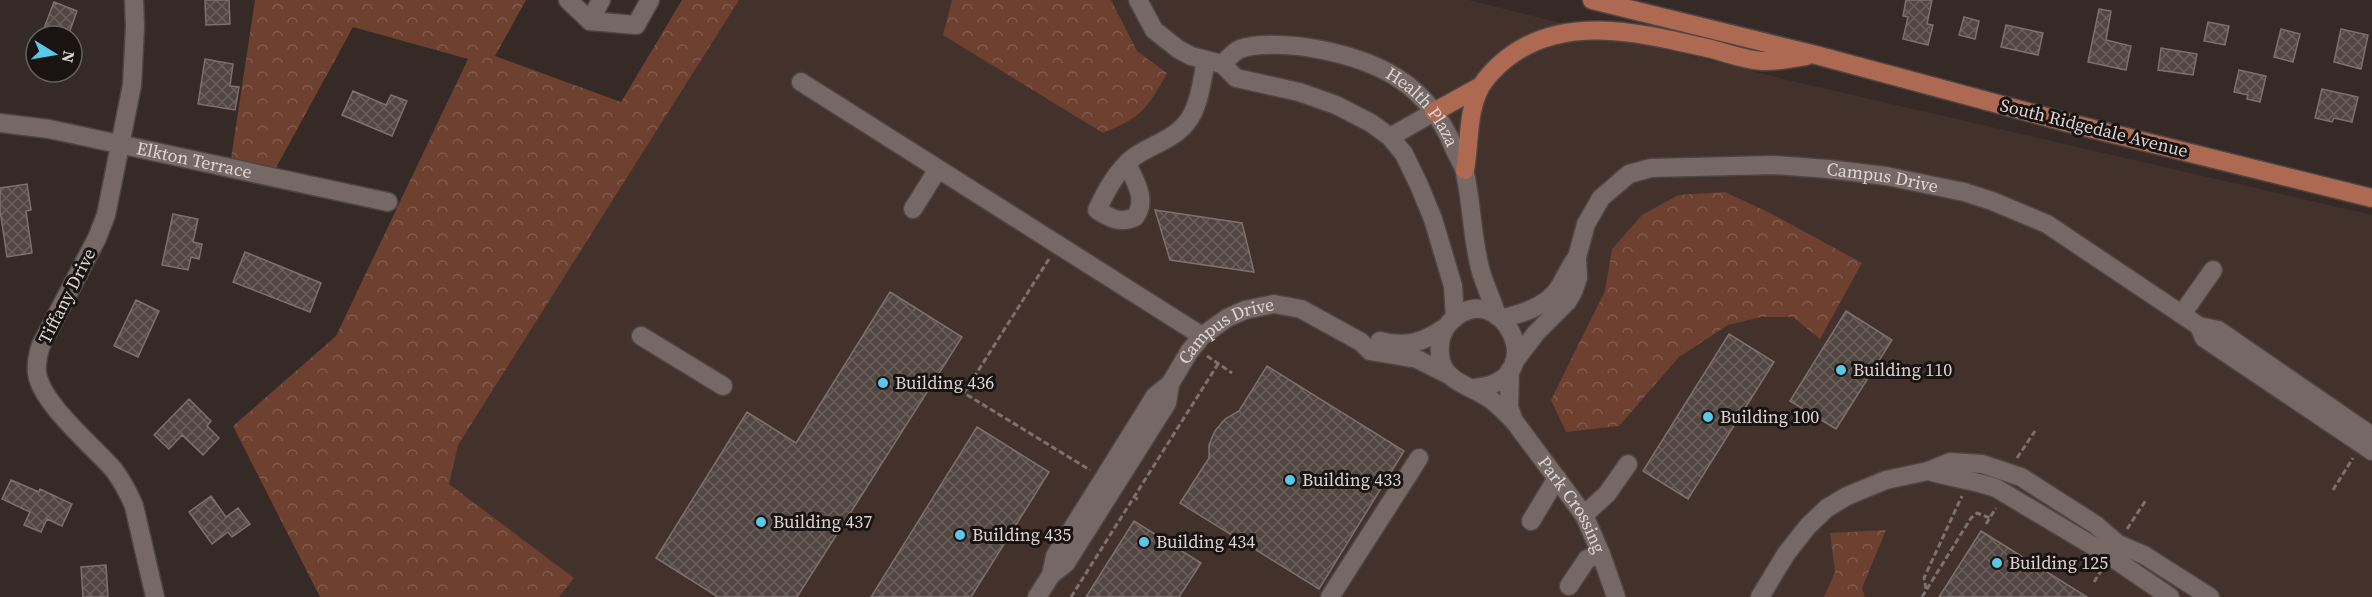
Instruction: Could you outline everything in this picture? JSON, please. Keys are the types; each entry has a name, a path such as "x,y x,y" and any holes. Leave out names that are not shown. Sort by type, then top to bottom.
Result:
{"main road":[{"name":"South Ridgedale Avenue","path":"1592,0 1816,55 2065,122 2372,198"},
{"path":"1465,170 1470,121 1481,86 1494,68 1515,52 1536,41 1561,33 1595,30 1637,33 1764,61 1816,55"},
{"path":"1434,112 1481,86"}],"street":[{"name":"Tiffany Drive","path":"134,0 133,76 106,215 92,248 41,345 37,373 47,397 115,472 128,492 134,506 155,597"},
{"path":"568,0 590,21 636,25 650,0"},
{"path":"590,21 601,0"},
{"path":"1138,0 1154,30 1178,49 1214,62 1236,78 1299,92 1336,105 1371,123 1390,137 1404,154 1419,185 1433,219 1453,286 1450,322 1440,339 1439,352 1442,364 1449,375 1460,384 1486,387 1498,382 1512,366 1517,346 1512,330 1499,317 1478,310 1466,312 1450,322"},
{"name":"Health Plaza","path":"1214,62 1238,50 1257,46 1305,46 1349,55 1391,72 1413,88 1434,112 1449,135 1465,170 1481,270 1499,317"},
{"path":"1126,164 1141,194 1139,212 1127,221 1119,221 1097,210 1119,172 1126,164 1134,158 1170,138 1190,119 1214,62"},
{"path":"801,82 1202,336"},
{"path":"1390,137 1434,112"},
{"name":"Elkton Terrace","path":"0,123 49,129 388,202"},
{"name":"Campus Drive","path":"1512,366 1536,333 1568,302 1578,278 1577,257 1586,224 1593,210 1609,190 1629,174 1652,168 1774,165 1827,169 1935,185 1992,201 2047,224 2199,326 2218,330 2372,436"},
{"path":"913,209 938,169"},
{"name":"Campus Drive","path":"1499,317 1516,315 1544,303 1560,286 1577,257"},
{"path":"2182,315 2213,270"},
{"name":"Campus Drive","path":"1037,597 1051,575 1055,556 1155,396 1170,384 1189,352 1202,336 1227,318 1245,310 1274,304 1301,309 1361,342 1370,351 1417,359 1449,375"},
{"name":"Campus Drive","path":"1361,342 1374,339 1402,345 1416,343 1427,340 1450,322"},
{"name":"Campus Drive","path":"2199,326 2204,338 2365,451"},
{"path":"641,336 723,386"},
{"name":"Park Crossing","path":"1512,366 1509,407 1514,421"},
{"name":"Park Crossing","path":"1473,387 1492,400 1514,421 1584,515 1616,597"},
{"path":"1330,597 1419,458"},
{"path":"1760,597 1786,554 1808,526 1827,508 1847,496 1886,480 1928,471 1950,462 1982,464 2010,472 2096,525 2118,544 2144,555 2210,597"},
{"path":"1584,515 1606,494 1628,464"},
{"path":"1928,471 1951,478 1975,480 1996,488 2110,556 2170,597"},
{"path":"1531,521 1557,478"},
{"path":"1569,586 1587,559 1601,554"}],"path":[{"path":"1051,255 964,393 1096,473"},
{"path":"1206,355 1232,373"},
{"path":"1071,597 1218,364"},
{"path":"2013,465 2035,431"},
{"path":"2333,490 2365,451"},
{"path":"1926,591 1924,578 1966,487"},
{"path":"2123,535 2145,500"},
{"path":"1986,524 1998,503"},
{"path":"1922,597 1971,518 1977,513 1990,518"}],"shaded area":[{"path":"682,0 1469,0 1788,80 2372,215 2372,597 320,597 233,426 621,103"}],"green space":[{"path":"255,0 526,0 495,56 621,102 682,0 739,0 458,445 449,484 574,578 559,597 320,597 233,426 336,336 468,59 353,27 271,177 230,165"},
{"path":"952,0 1111,0 1137,51 1167,73 1142,110 1127,122 1103,133 943,35"},
{"path":"1725,192 1770,213 1862,263 1820,339 1793,317 1761,317 1728,325 1679,357 1619,426 1566,432 1551,400 1605,291 1612,249 1642,215 1678,195"},
{"path":"1886,530 1862,588 1865,597 1824,597 1835,572 1830,533"}],"building":[{"path":"205,0 229,0 230,24 206,25"},
{"path":"1906,0 1932,0 1927,24 1933,25 1928,45 1903,39 1908,17 1903,16"},
{"path":"54,2 77,11 72,24 46,24"},
{"path":"2099,9 2111,11 2106,40 2131,46 2126,70 2088,62"},
{"path":"1964,17 1979,21 1975,39 1959,35"},
{"path":"2208,22 2229,26 2225,45 2204,41"},
{"path":"2006,25 2043,33 2038,55 2001,47"},
{"path":"2281,29 2300,34 2293,62 2274,57"},
{"path":"2341,29 2368,35 2361,69 2334,62"},
{"path":"2161,48 2197,54 2193,75 2158,70"},
{"path":"205,59 233,64 230,86 239,87 235,110 198,104"},
{"path":"2239,70 2266,76 2260,102 2247,99 2248,95 2234,92"},
{"path":"2322,89 2358,97 2352,122 2334,118 2332,122 2315,118"},
{"path":"353,91 386,105 391,95 407,101 392,136 342,115"},
{"path":"27,184 31,210 26,211 32,253 7,257 0,210 0,188"},
{"path":"1155,210 1242,223 1254,272 1170,260"},
{"path":"173,214 198,219 193,242 202,244 199,259 191,257 188,270 162,265"},
{"path":"245,252 321,283 310,312 233,282"},
{"name":"Building 437","path":"890,292 962,337 797,597 718,597 656,558 747,412 796,443"},
{"path":"136,300 159,311 138,357 114,346"},
{"name":"Building 110","path":"1846,311 1892,340 1836,429 1790,401"},
{"name":"Building 100","path":"1729,334 1774,362 1688,499 1643,471"},
{"name":"Building 433","path":"1267,366 1404,451 1319,589 1180,503 1209,458 1209,445 1215,431 1225,419 1239,411"},
{"path":"189,399 211,421 207,426 219,438 203,455 182,435 169,449 154,435"},
{"name":"Building 435","path":"977,427 1049,472 971,597 871,597"},
{"path":"11,480 39,492 40,489 72,504 62,526 47,519 41,532 24,525 30,512 2,499"},
{"path":"211,496 226,517 238,508 250,524 232,537 228,532 212,544 189,512"},
{"name":"Building 434","path":"1134,521 1201,563 1179,597 1086,597"},
{"name":"Building 125","path":"1981,531 2087,597 1939,597"},
{"path":"106,565 108,597 83,597 81,567"}],"place":[{"name":"Building 110","path":"1841,370"},
{"name":"Building 436","path":"883,383"},
{"name":"Building 100","path":"1708,417"},
{"name":"Building 433","path":"1290,480"},
{"name":"Building 437","path":"761,522"},
{"name":"Building 435","path":"960,535"},
{"name":"Building 434","path":"1144,542"},
{"name":"Building 125","path":"1997,563"}]}
